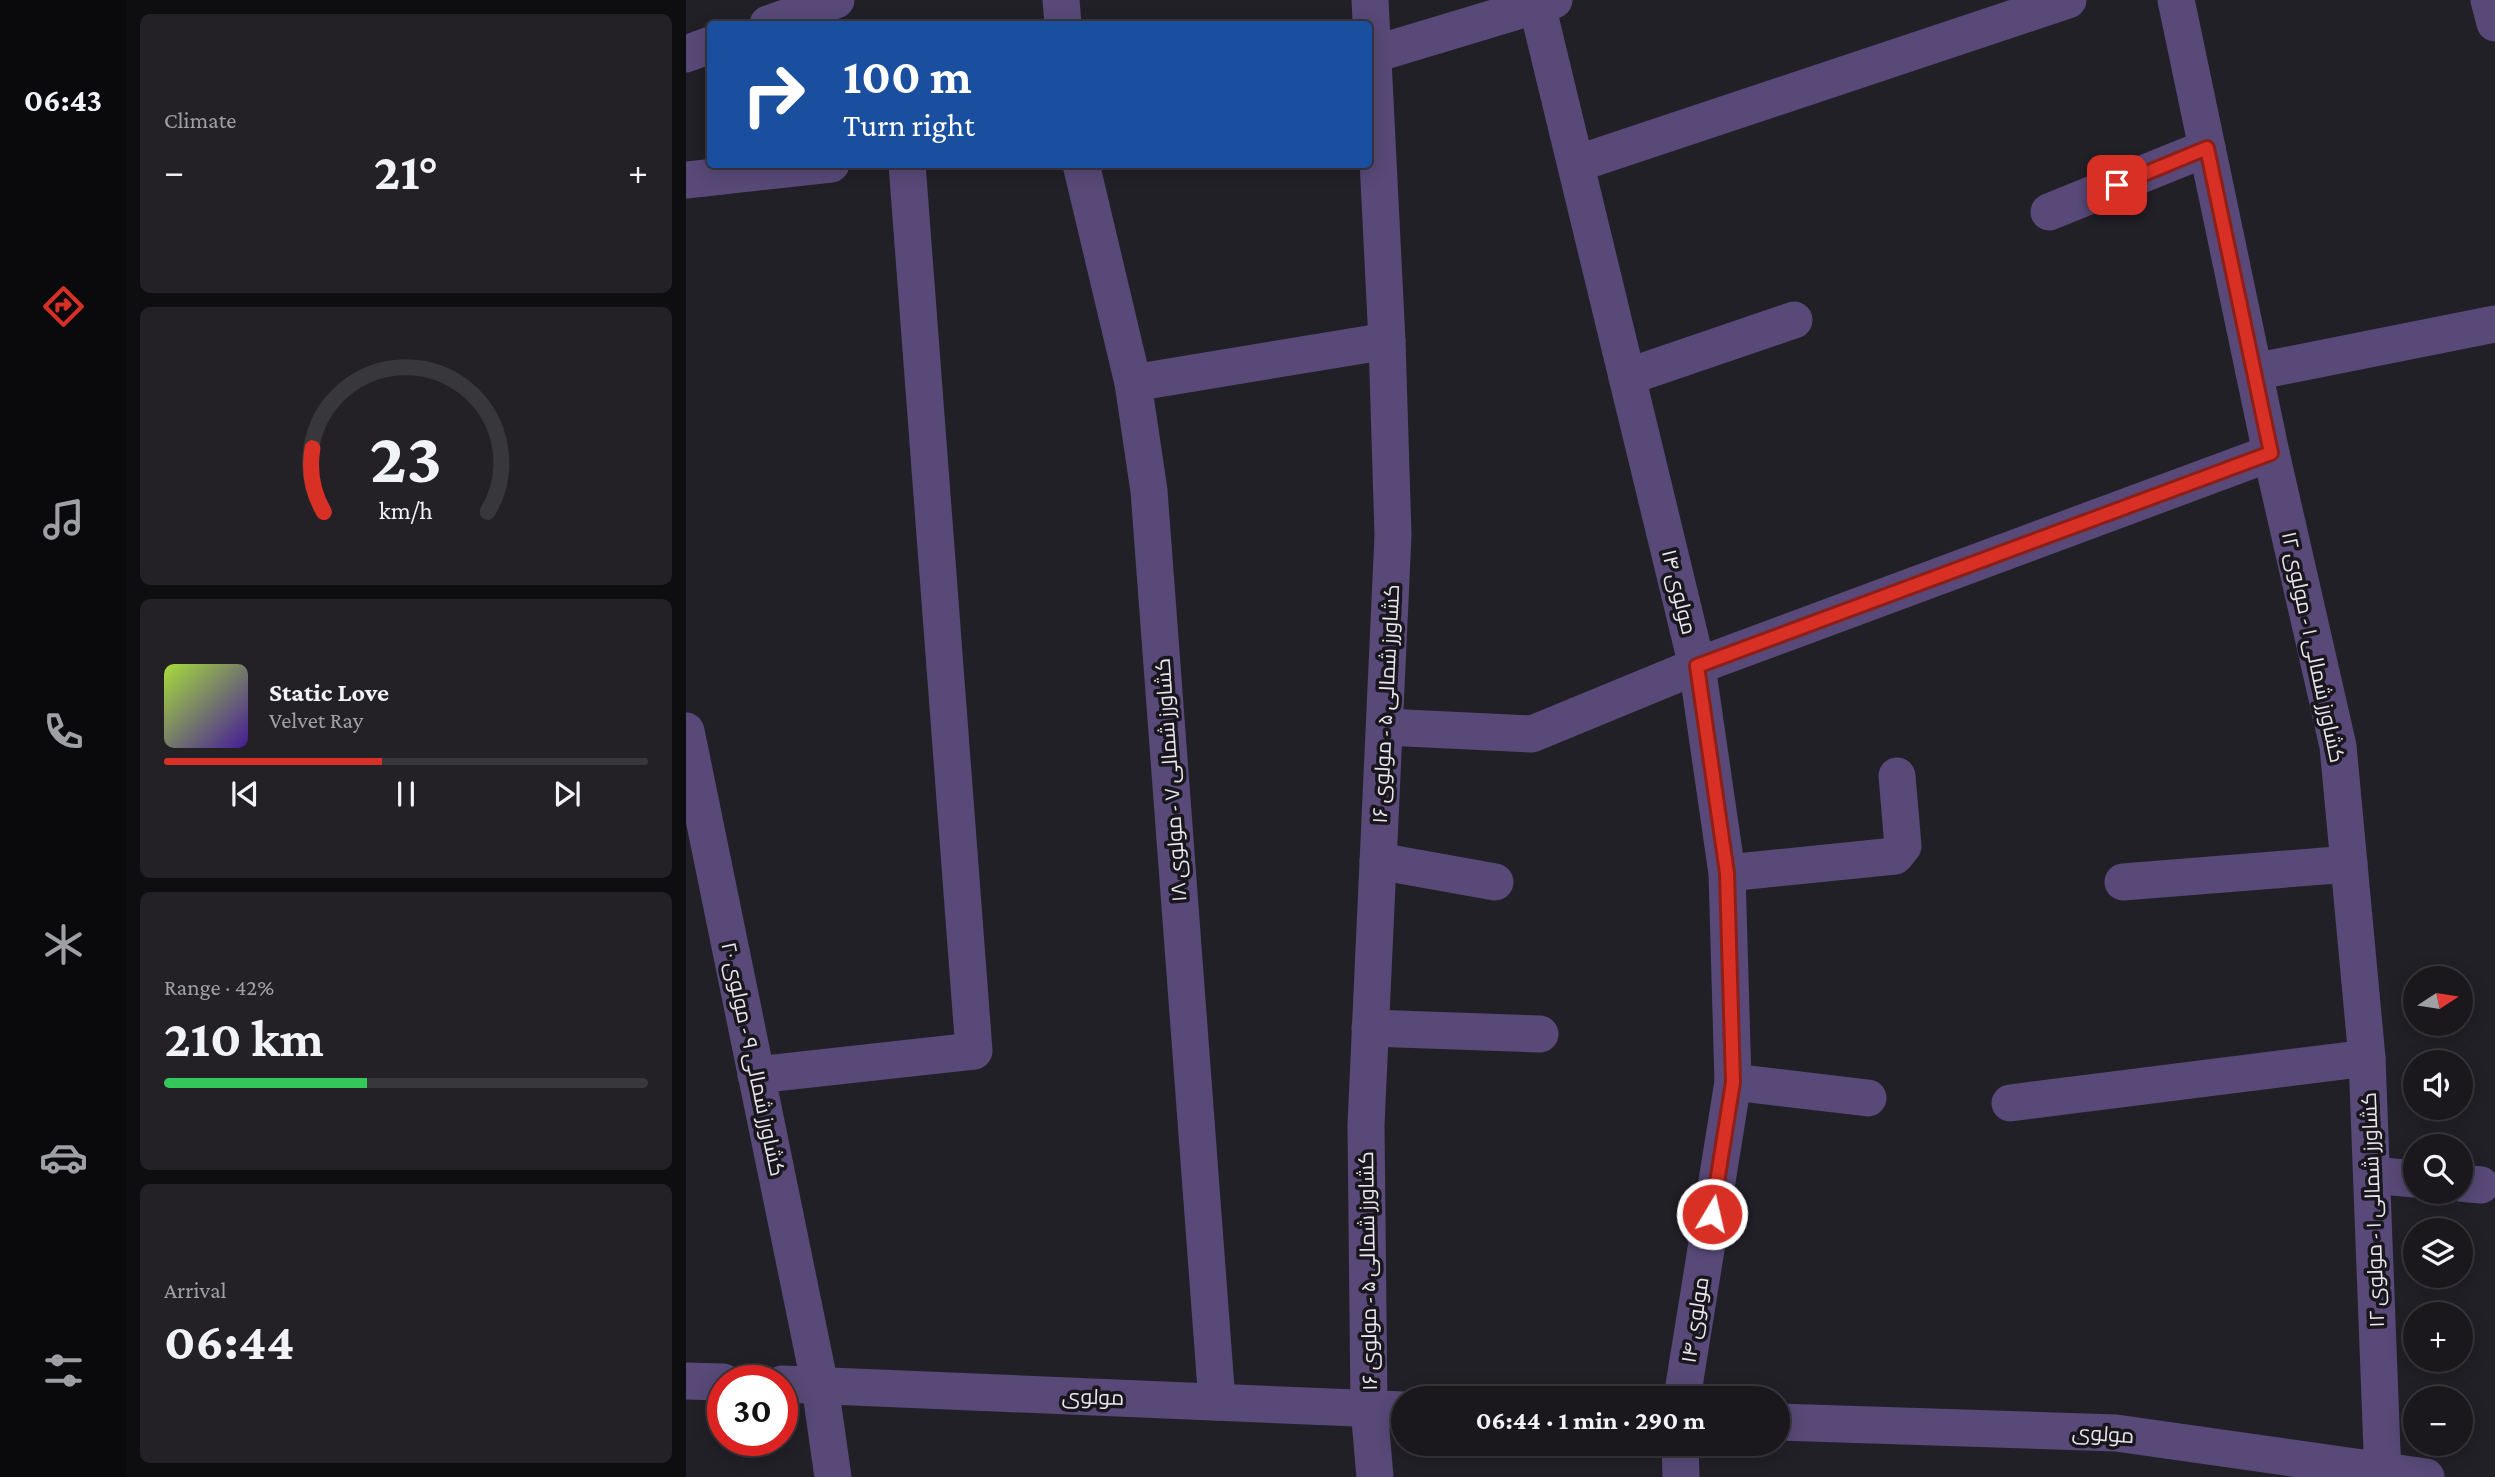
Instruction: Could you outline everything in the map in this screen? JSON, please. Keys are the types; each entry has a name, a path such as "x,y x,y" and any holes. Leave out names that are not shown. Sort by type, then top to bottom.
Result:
{"street":[{"path":"776,21 836,0"},
{"path":"1061,0 1063,21"},
{"name":"کشاورز شمالی ۵ - مولوی ۱۶","path":"1370,0 1370,21"},
{"path":"1576,163 2068,0"},
{"name":"کشاورز شمالی ۱ - مولوی ۱۲","path":"2176,0 2271,453 2337,746 2367,1058 2384,1475"},
{"path":"2489,0 2495,23"},
{"path":"1372,55 1546,2"},
{"name":"مولوی ۱۴","path":"1546,2 1576,163 1697,666 1727,873 1733,1082 1684,1386"},
{"path":"686,54 707,46"},
{"name":"کشاورز شمالی ۵ - مولوی ۱۶","path":"1372,90 1387,341 1393,535 1366,1125 1386,1409 1375,1477"},
{"path":"2049,212 2207,148"},
{"path":"686,180 795,168"},
{"path":"757,1075 974,1051 907,168"},
{"name":"کشاورز شمالی ۷ - مولوی ۱۸","path":"1082,168 1133,383 1149,491 1217,1402"},
{"path":"1627,377 1794,320"},
{"path":"2254,372 2495,324"},
{"path":"1133,383 1387,341"},
{"path":"1385,727 1532,734 1697,666 2271,453"},
{"name":"کشاورز شمالی ۹ - مولوی ۲۰","path":"686,732 820,1386 833,1477"},
{"path":"1727,873 1895,856 1903,846 1897,776"},
{"path":"1378,862 1494,882"},
{"path":"2123,882 2349,864"},
{"path":"1370,1028 1541,1034"},
{"path":"2010,1103 2367,1058"},
{"path":"1733,1082 1868,1098"},
{"path":"2372,1175 2403,1178"},
{"path":"686,1381 707,1382"},
{"name":"مولوی","path":"798,1385 1386,1409"},
{"name":"مولوی","path":"1790,1422 2116,1433 2384,1475 2426,1477"},
{"path":"1680,1456 1681,1477"}],"route":[{"path":"1712,1214 1733,1082 1727,873 1697,666 2271,453 2207,148 2117,185"}]}
